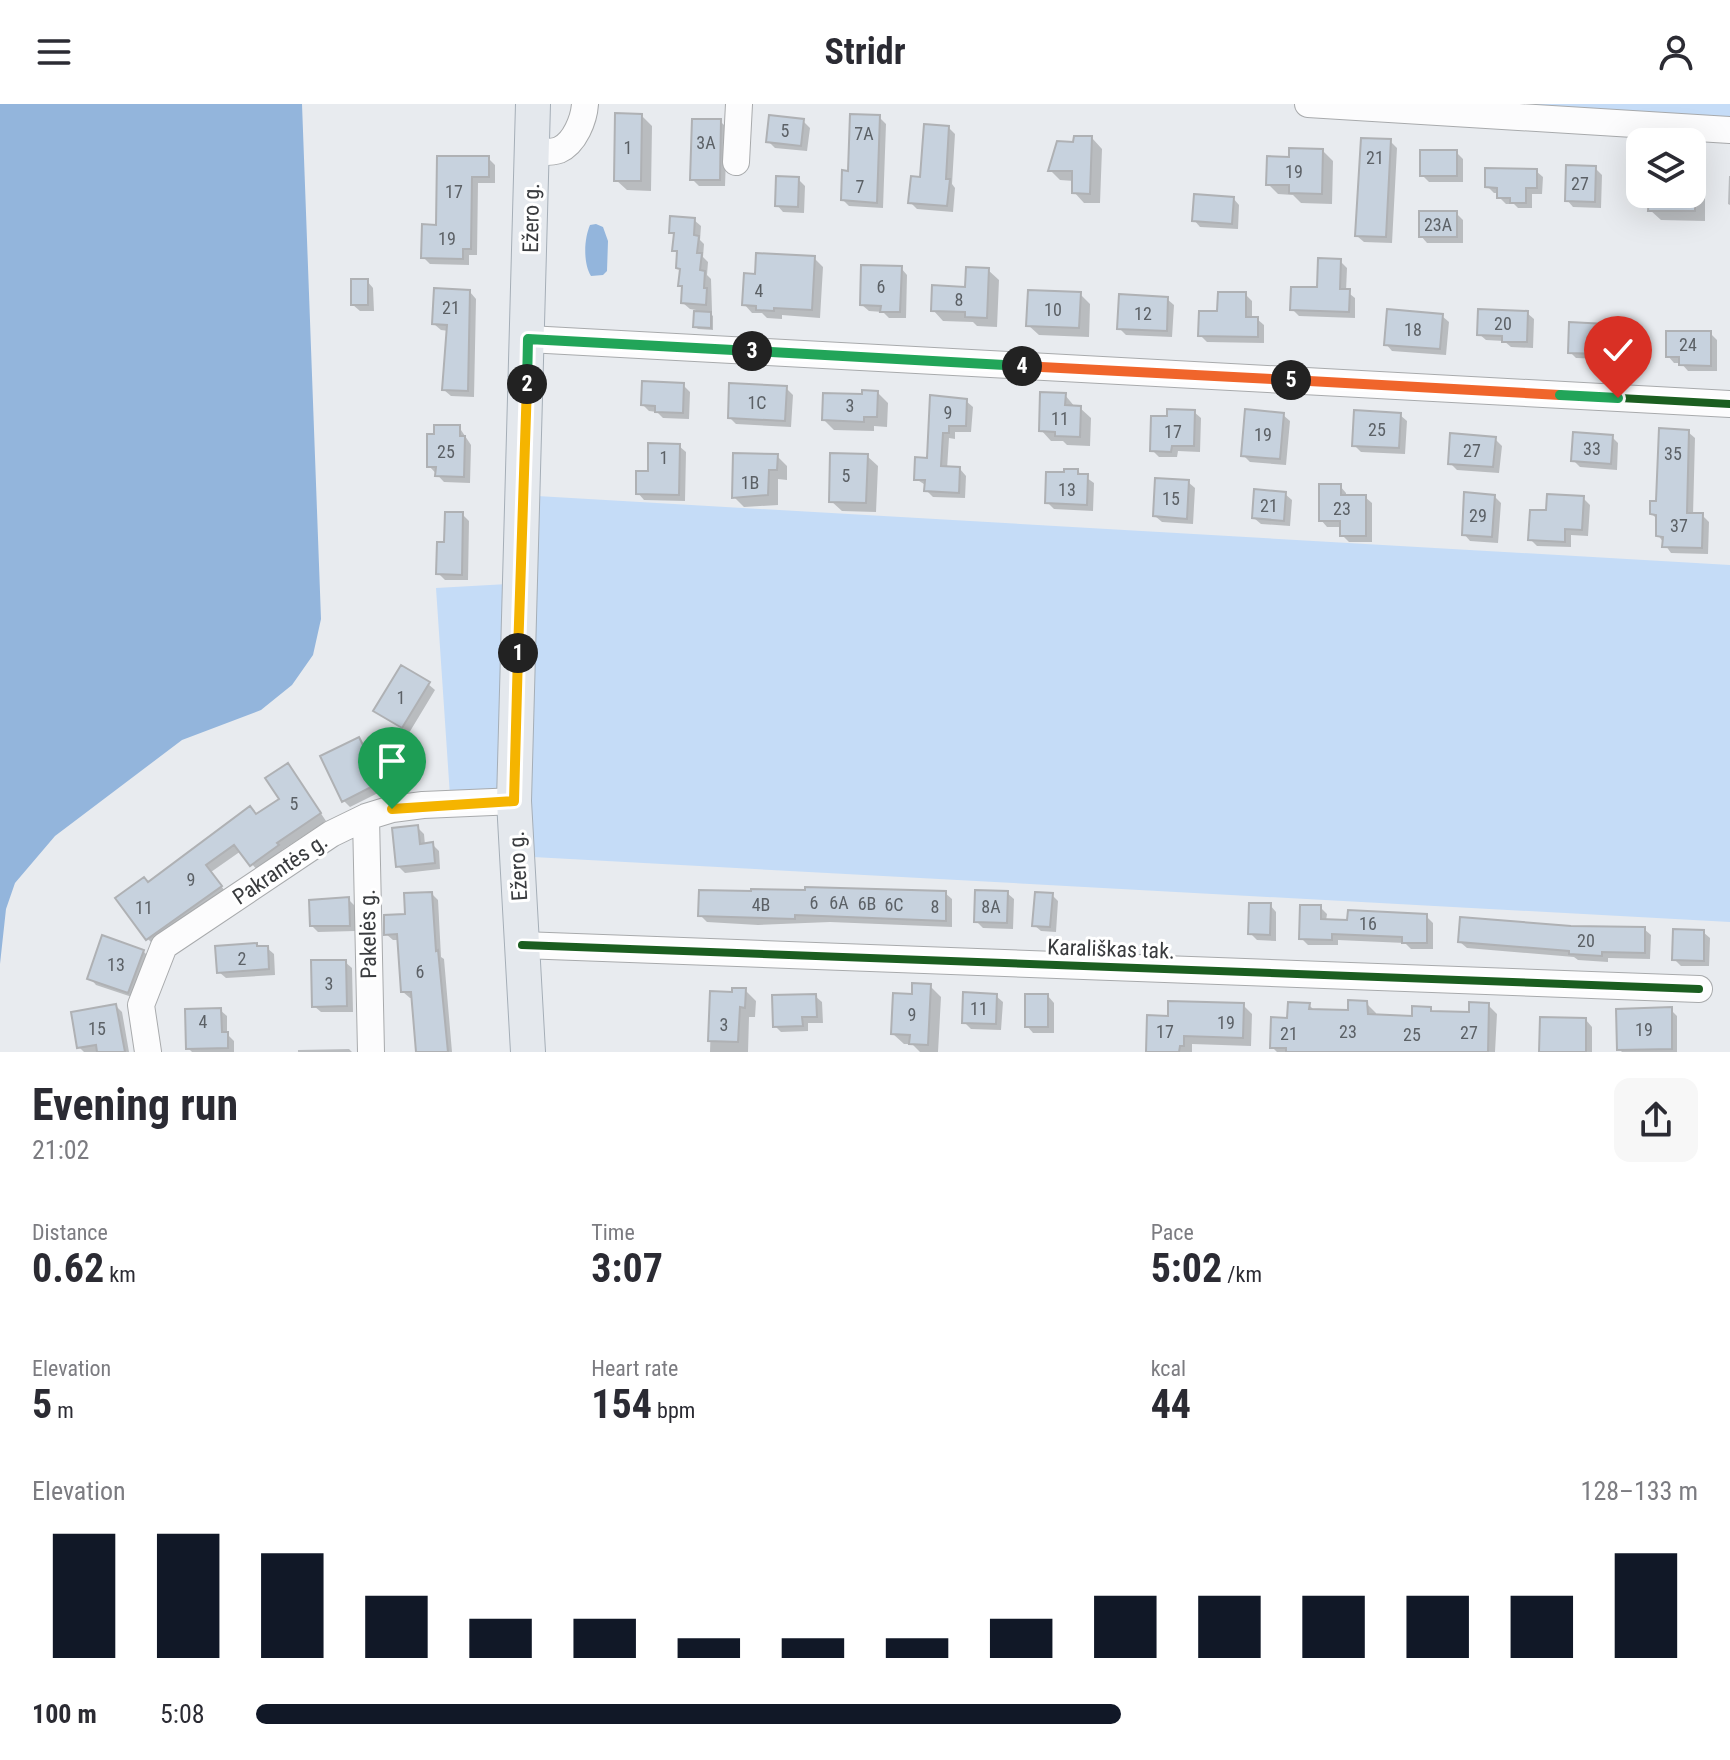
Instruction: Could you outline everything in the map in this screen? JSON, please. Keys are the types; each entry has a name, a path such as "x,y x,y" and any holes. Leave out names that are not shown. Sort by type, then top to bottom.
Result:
{"main road":[{"name":"Ežero g.","path":"528,1052 514,801 533,104"}],"street":[{"path":"532,152 554,151 566,145 581,124 585,104"},
{"path":"736,162 739,104"},
{"path":"1308,104 1730,130"},
{"path":"528,339 1730,404"},
{"name":"Pakrantės g.","path":"148,1052 141,1005 164,946 331,834 366,817 392,809 423,805 514,801"},
{"name":"Pakelės g.","path":"366,817 371,1052"},
{"name":"Karališkas tak.","path":"522,945 1699,989"}],"shaded area":[{"path":"0,104 302,104 321,619 313,655 292,685 261,710 182,740 55,836 15,883 6,909 0,964"},
{"path":"1514,104 1730,104 1730,117"},
{"path":"590,225 603,227 608,241 607,271 603,275 591,276 586,244"},
{"path":"537,496 1730,565 1730,922 533,857 529,714"},
{"path":"508,584 499,791 450,796 436,588"}],"building":[{"path":"615,113 642,114 641,181 614,181"},
{"path":"850,114 880,115 877,203 841,200 842,170 848,171"},
{"path":"769,115 804,119 801,146 766,142"},
{"path":"692,119 721,119 720,180 690,180"},
{"path":"924,124 949,126 947,206 908,203 911,176 920,177"},
{"path":"1074,136 1092,136 1090,194 1072,193 1072,171 1048,171 1057,141 1073,142"},
{"path":"1361,138 1391,139 1386,237 1355,236"},
{"path":"1289,148 1323,149 1322,194 1289,193 1289,185 1266,185 1267,156 1289,157"},
{"path":"1420,150 1457,150 1457,176 1420,176"},
{"path":"437,156 489,156 489,177 472,177 471,249 463,249 463,259 421,258 422,224 436,225"},
{"path":"1566,165 1596,166 1595,202 1565,201"},
{"path":"1485,168 1537,169 1537,188 1526,188 1526,203 1510,203 1510,198 1497,198 1497,188 1485,187"},
{"path":"776,176 799,177 798,207 775,206"},
{"path":"1194,194 1234,197 1232,224 1192,221"},
{"path":"1648,208 1695,208 1695,211 1648,211"},
{"path":"1419,211 1457,211 1457,237 1419,237"},
{"path":"670,216 695,218 694,235 699,236 697,253 702,253 700,270 705,271 706,305 681,303 682,286 678,286 680,269 676,268 677,251 672,251 674,233 669,233"},
{"path":"756,253 815,256 812,310 756,310 756,306 742,305 744,273 755,274"},
{"path":"1318,258 1341,259 1340,289 1350,289 1349,312 1290,310 1291,287 1317,287"},
{"path":"861,265 902,266 900,312 880,312 881,306 860,305"},
{"path":"966,267 989,268 987,318 965,317 965,312 931,311 932,285 965,287"},
{"path":"351,279 368,279 368,305 351,305"},
{"path":"434,288 470,290 468,391 442,390 447,325 432,324"},
{"path":"1028,290 1081,292 1079,328 1026,326"},
{"path":"1218,292 1246,292 1246,317 1258,317 1258,337 1198,336 1199,311 1217,311"},
{"path":"1119,294 1168,297 1167,331 1117,329"},
{"path":"1387,309 1443,314 1440,349 1384,345"},
{"path":"1478,309 1528,311 1527,342 1502,342 1502,336 1477,335"},
{"path":"694,311 711,312 711,328 693,327"},
{"path":"1569,322 1606,324 1606,333 1620,333 1619,360 1598,359 1599,354 1568,353"},
{"path":"1666,331 1711,331 1711,366 1679,365 1679,357 1666,357"},
{"path":"642,381 684,383 683,413 655,412 655,406 641,405"},
{"path":"729,383 787,386 785,421 728,418"},
{"path":"862,390 878,391 877,417 864,417 864,422 822,420 823,393 862,394"},
{"path":"1040,392 1066,393 1065,405 1081,406 1080,437 1055,436 1055,432 1039,431"},
{"path":"930,395 967,399 966,426 949,426 949,433 943,433 941,466 960,467 959,493 924,491 925,480 914,480 915,457 927,458"},
{"path":"1167,409 1195,410 1194,446 1172,446 1171,452 1150,451 1151,416 1167,416"},
{"path":"1245,409 1284,413 1280,459 1241,456"},
{"path":"1354,410 1401,413 1399,448 1352,446"},
{"path":"434,425 460,425 460,436 465,436 464,477 435,476 436,467 427,467 427,434 434,434"},
{"path":"1659,428 1689,430 1687,513 1703,513 1702,548 1662,547 1663,537 1656,536 1656,515 1650,514 1650,501 1656,501"},
{"path":"1573,432 1613,435 1611,464 1571,461"},
{"path":"1450,433 1496,437 1493,467 1448,464"},
{"path":"648,443 680,444 679,495 636,494 636,471 648,471"},
{"path":"733,453 778,454 777,470 769,470 768,495 732,498"},
{"path":"830,453 868,454 866,503 829,502"},
{"path":"1064,469 1078,469 1078,474 1088,474 1087,505 1045,503 1046,472 1064,472"},
{"path":"1155,478 1189,480 1187,519 1153,516"},
{"path":"1319,484 1341,484 1341,495 1366,495 1366,536 1340,536 1340,521 1319,521"},
{"path":"1254,489 1286,492 1284,521 1252,518"},
{"path":"1464,492 1495,495 1492,537 1462,535"},
{"path":"1547,494 1584,496 1582,530 1565,529 1565,542 1528,540 1530,510 1546,510"},
{"path":"445,512 463,512 462,575 436,574 437,542 444,542"},
{"path":"401,665 430,682 402,728 373,711"},
{"path":"359,737 381,782 342,802 320,756"},
{"path":"288,763 321,813 250,866 234,845 206,865 222,886 146,940 115,898 144,877 148,882 250,806 256,814 279,799 265,778"},
{"path":"418,825 420,844 433,842 435,863 396,867 392,828"},
{"path":"805,887 946,891 946,921 795,915 795,919 698,916 699,890 805,890"},
{"path":"975,890 1008,891 1007,923 974,922"},
{"path":"432,892 448,1052 416,1052 411,992 401,992 397,934 384,935 384,915 405,914 404,893"},
{"path":"1035,892 1053,893 1050,927 1032,926"},
{"path":"349,897 350,926 310,926 309,900"},
{"path":"1249,903 1271,903 1270,935 1248,934"},
{"path":"1300,905 1321,905 1321,919 1347,920 1348,910 1427,914 1427,943 1402,943 1402,937 1332,934 1332,940 1299,939"},
{"path":"1460,917 1571,926 1645,927 1645,953 1602,952 1602,956 1458,942"},
{"path":"1673,929 1704,930 1704,961 1672,960"},
{"path":"102,935 144,950 128,993 87,979"},
{"path":"257,943 257,946 268,946 269,969 217,973 215,946"},
{"path":"311,960 346,960 347,1006 312,1007"},
{"path":"912,983 931,984 928,1045 909,1044 910,1035 891,1034 893,993 912,994"},
{"path":"732,988 746,988 745,1008 740,1007 738,1042 708,1041 710,991 732,992"},
{"path":"963,992 997,994 996,1024 962,1023"},
{"path":"816,994 817,1017 802,1017 803,1026 773,1027 772,995"},
{"path":"1025,994 1048,994 1048,1027 1025,1027"},
{"path":"1348,1000 1367,1001 1368,1014 1412,1016 1412,1006 1431,1007 1431,1011 1469,1012 1469,1002 1489,1003 1488,1052 1286,1052 1286,1048 1270,1048 1271,1017 1287,1018 1288,1002 1310,1003 1309,1009 1348,1010"},
{"path":"1168,1001 1244,1003 1243,1038 1184,1036 1184,1046 1180,1046 1179,1052 1146,1052 1147,1015 1168,1016"},
{"path":"116,1004 125,1052 97,1052 96,1045 77,1048 71,1012"},
{"path":"1672,1007 1672,1049 1617,1050 1616,1009"},
{"path":"221,1008 222,1032 228,1032 228,1048 186,1049 185,1009"},
{"path":"1540,1017 1586,1018 1586,1052 1539,1052"}],"cycle path":[{"path":"528,339 1730,404"},
{"path":"522,945 1699,989"}],"route":[{"path":"392,809 514,801 528,339 1618,398"}]}
